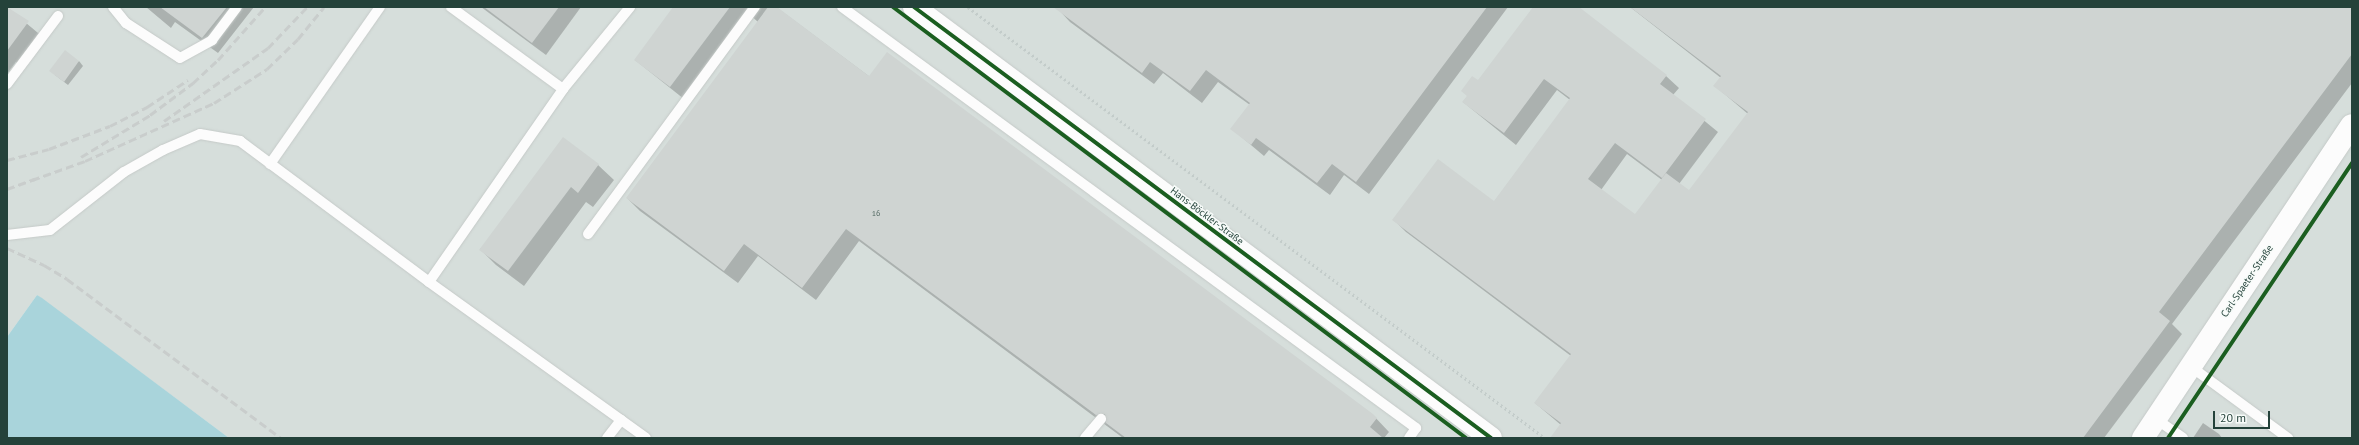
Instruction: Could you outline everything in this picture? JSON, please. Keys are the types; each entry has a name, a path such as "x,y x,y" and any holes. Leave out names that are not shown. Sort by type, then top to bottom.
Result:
{"main road":[{"name":"Hans-Böckler-Straße","path":"914,7 1491,438"},
{"name":"Carl-Spaeter-Straße","path":"2143,438 2352,125"}],"lane":[{"path":"113,7 126,23 180,58 212,40 237,7"},
{"path":"270,164 380,7"},
{"path":"451,7 562,89"},
{"path":"429,282 562,89 630,7"},
{"path":"588,234 755,7"},
{"path":"842,7 1416,428 1409,438"},
{"path":"7,84 58,16"},
{"path":"7,235 50,230 124,172 163,150 200,134 240,141 429,282 646,438"},
{"path":"2190,366 2288,438"},
{"path":"1085,438 1101,419"},
{"path":"2156,419 2183,438"},
{"path":"607,438 621,420"}],"path":[{"path":"968,7 1545,438"}],"shaded area":[{"path":"7,7 2352,7 2352,438 229,438 37,295 7,337"}],"water":[{"path":"37,295 229,438 7,438 7,337"}],"building":[{"path":"7,7 29,21 7,51"},
{"path":"160,7 227,7 202,38"},
{"path":"484,7 559,7 532,43"},
{"path":"673,7 730,7 670,87 634,60"},
{"path":"768,7 777,7 869,76 887,52 1373,414 1377,418 1370,427 1383,438 1126,438 1106,423 1105,414 1096,415 846,229 802,288 744,244 724,271 626,198"},
{"path":"1053,7 1487,7 1356,182 1332,164 1317,183 1256,138 1251,145 1230,129 1250,103 1206,70 1190,91 1150,62 1142,73"},
{"path":"1533,7 1579,7 1667,75 1660,84 1706,119 1662,178 1615,143 1588,179 1635,214 1666,173 1689,190 1748,112 1713,86 1721,76 1630,7 2352,7 2352,54 2159,312 2170,321 2083,438 1550,438 1561,423 1534,403 1571,354 1392,220 1438,159 1494,201 1570,98 1544,79 1504,133 1462,102 1467,96 1461,91 1472,76 1478,80"},
{"path":"65,50 79,61 64,82 49,71"},
{"path":"563,137 599,164 578,193 571,187 508,271 479,250"}],"railway":[{"path":"81,157 150,115 193,83 218,60 265,7"},
{"path":"164,121 268,48 307,7"},
{"path":"32,180 85,161 214,103 267,69 298,39 324,7"},
{"path":"7,160 49,149 110,126 147,107 188,80"},
{"path":"7,189 35,179"},
{"path":"7,248 44,265 67,279 281,438"}],"cycle path":[{"path":"893,7 1466,438"},
{"path":"914,7 1491,438"},
{"path":"2168,438 2352,163"}]}
